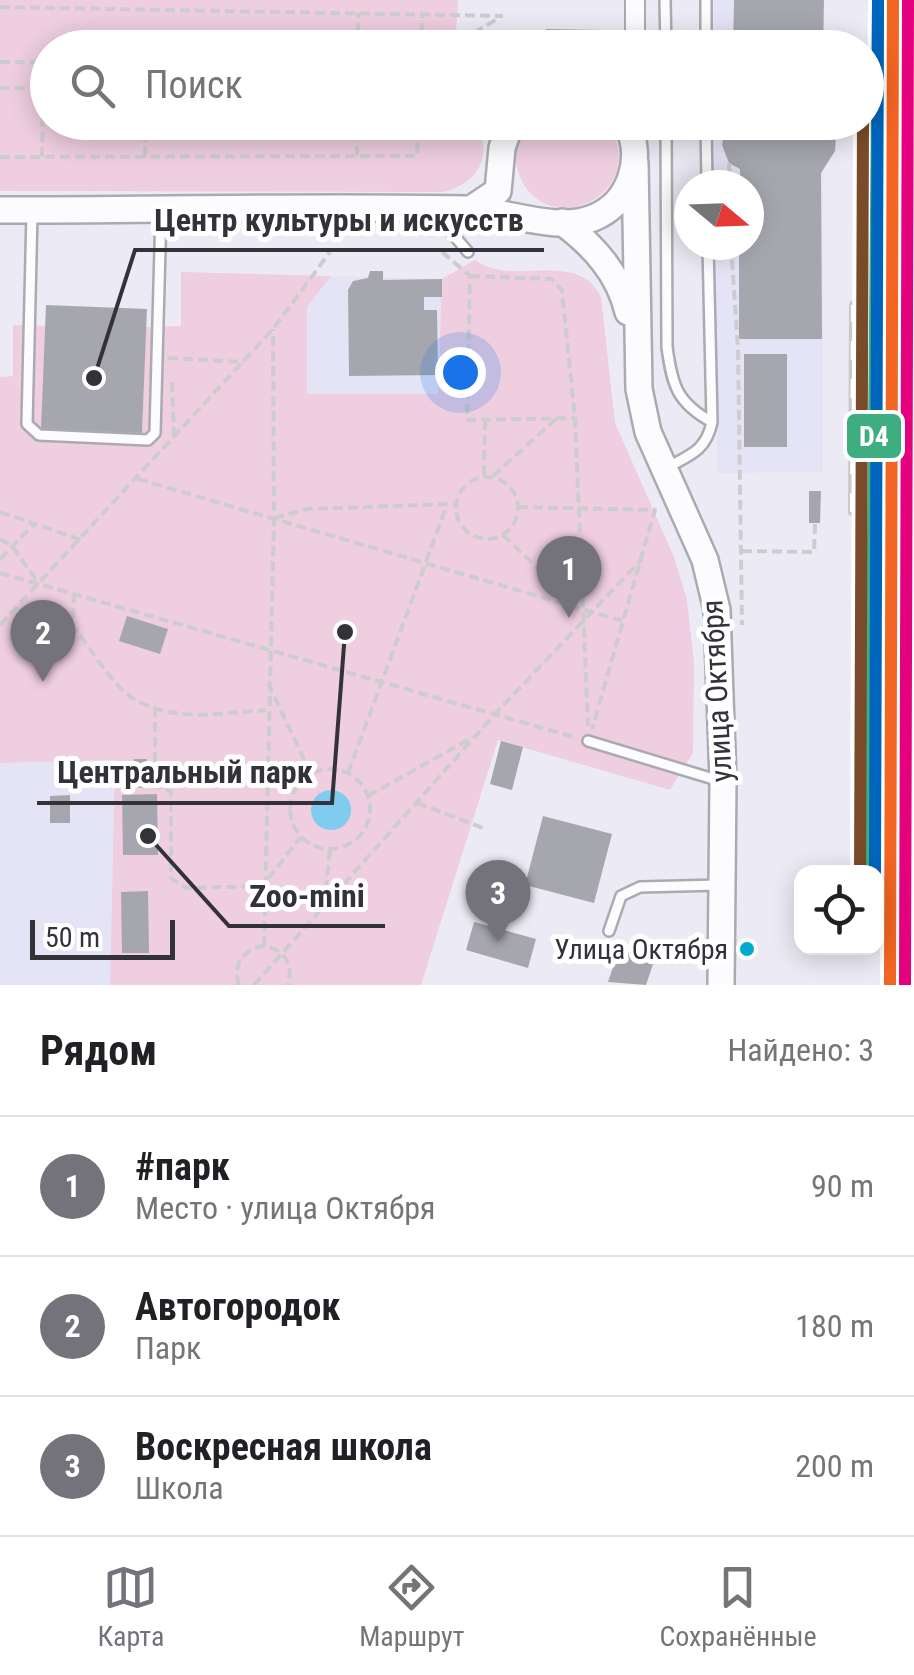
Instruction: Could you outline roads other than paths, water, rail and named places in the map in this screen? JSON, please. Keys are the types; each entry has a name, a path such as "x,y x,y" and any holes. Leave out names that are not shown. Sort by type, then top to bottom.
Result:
{"street":[{"path":"471,209 498,190 505,140"},
{"path":"0,210 471,209 554,221 593,218 622,196 633,140"},
{"name":"улица Октября","path":"633,140 636,351"},
{"name":"улица Октября","path":"502,165 519,202 586,240 618,284 636,351 648,432 705,560 717,610 722,782 721,985"}],"lane":[{"path":"665,0 666,30"},
{"path":"706,0 706,30"},
{"path":"666,140 669,365 672,383 686,408 712,422"},
{"path":"706,140 707,170"},
{"path":"431,209 468,252"},
{"path":"32,210 27,424 39,435 148,440 155,433 162,210"},
{"path":"663,470 697,453 708,440 712,422 708,260"},
{"path":"588,741 722,782"},
{"path":"609,931 621,896 640,888 722,885"}],"water":[{"path":"331,790 345,796 351,810 345,824 331,830 317,824 311,810 317,796"}],"railway":[{"path":"853,512 854,305"},
{"path":"908,515 911,318"}],"place":[{"name":"Центр культуры и искусств","path":"94,378"},
{"name":"#парк","path":"569,618"},
{"name":"Центральный парк","path":"345,632"},
{"name":"Автогородок","path":"43,682"},
{"name":"Zoo-mini","path":"148,836"},
{"name":"Воскресная школа","path":"498,942"},
{"name":"Улица Октября","path":"747,949"}]}
